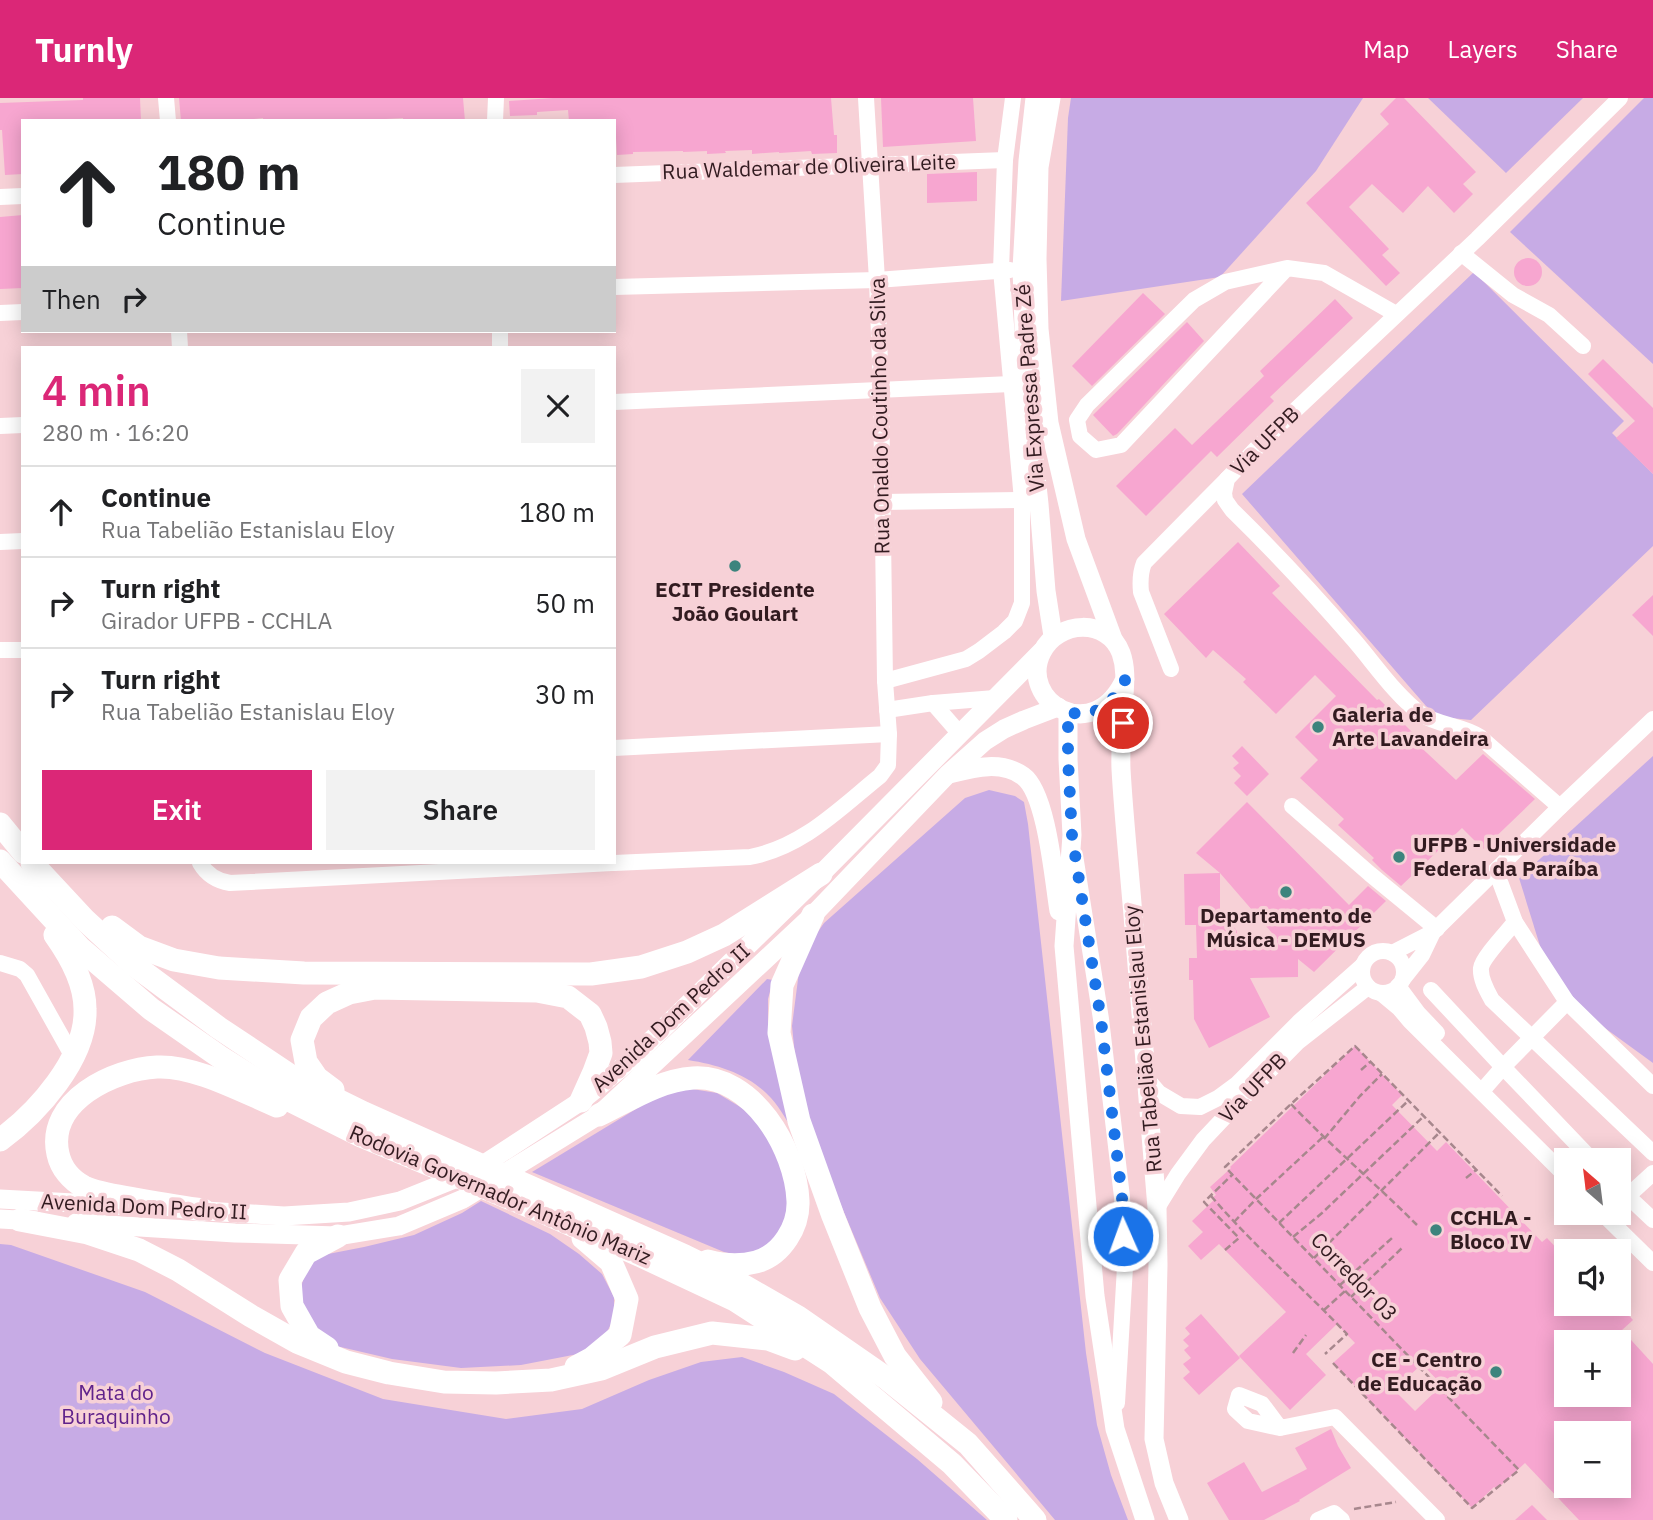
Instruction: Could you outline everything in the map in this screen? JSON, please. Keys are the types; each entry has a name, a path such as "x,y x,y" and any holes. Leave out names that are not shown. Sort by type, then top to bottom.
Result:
{"highway":[{"path":"0,824 21,850"},
{"path":"0,1140 14,1130 62,1078 83,1033 86,1009 82,986 73,964 57,937 4,866"},
{"name":"Rodovia Governador Antônio Mariz","path":"4,866 80,947 151,1009 220,1057 289,1100 362,1125 422,1150 735,1300 831,1362 952,1464 1006,1520"},
{"path":"38,870 139,947 174,960 219,968 304,973 591,974 641,967 687,952 724,935 821,874"},
{"name":"Rodovia Governador Antônio Mariz","path":"38,870 85,920 135,965 219,1028 362,1125"},
{"path":"813,915 782,985 779,1033 799,1121 870,1308 895,1356 968,1444"},
{"path":"362,1125 317,1078 306,1062 302,1040 311,1017 327,1003 349,993 375,988 537,990 568,997 590,1014 600,1042 590,1108 694,1078 712,1080 745,1096 763,1113 779,1137 791,1164 798,1200 793,1230 782,1245 772,1255 755,1263 724,1264 685,1256"},
{"path":"204,1210 107,1194 71,1178 58,1157 56,1143 63,1118 71,1105 84,1093 111,1078 131,1070 159,1066 196,1072 296,1114 362,1125"},
{"path":"542,1206 611,1262 627,1299 620,1335 592,1359 551,1380"},
{"name":"Rodovia Governador Antônio Mariz","path":"542,1206 685,1256 798,1317 886,1378 968,1444 1035,1520"},
{"path":"10,1219 88,1233 139,1250 178,1270 297,1342 346,1362 389,1373 444,1382 551,1380 601,1368 655,1347 712,1333 768,1339 831,1362"},
{"path":"338,1236 306,1253 290,1280 292,1306 309,1336 346,1362"}],"main road":[{"name":"Via Expressa Padre Zé","path":"1035,98 1028,161 1022,270 1026,384 1039,504 1048,644"},
{"name":"Via Expressa Padre Zé","path":"1051,98 1039,167 1037,259 1039,329 1049,423 1076,539 1113,639"},
{"path":"1083,626 1099,630 1113,639 1121,651 1125,680 1110,704 1098,711 1084,714 1063,710 1045,697 1038,683 1037,667 1048,644 1067,629 1083,626"},
{"name":"Avenida Dom Pedro II","path":"0,1199 284,1216 349,1212 400,1201 472,1172 590,1108 631,1060 821,874 1048,644"},
{"name":"Rua Tabelião Estanislau Eloy","path":"1125,680 1121,766 1157,1208 1154,1439 1164,1483 1179,1520"},
{"path":"1063,710 1072,835 1064,946"},
{"name":"Avenida Dom Pedro II","path":"10,1219 235,1233 338,1236 399,1226 463,1199 590,1108 813,915 948,774 985,741 1004,729 1063,710"},
{"path":"948,774 986,766 1021,774 1029,781 1044,818 1064,946 1095,1296 1115,1429 1145,1520"}],"street":[{"path":"166,98 168,119"},
{"path":"495,119 496,98"},
{"name":"Rua Onaldo Coutinho da Silva","path":"616,863 750,857 769,853 808,834 880,776 888,765 881,391 866,98"},
{"path":"885,681 966,659 993,641 1015,621 1020,611 1023,593 1022,500 1001,270 1005,160 1013,98"},
{"name":"Via UFPB","path":"1560,807 1480,737 1471,731 1427,717 1397,691 1324,606 1232,510 1225,500 1225,487 1227,479 1271,433 1620,98"},
{"name":"Rua Waldemar de Oliveira Leite","path":"616,175 1005,160"},
{"path":"0,197 21,196"},
{"path":"1461,253 1513,295 1549,315 1583,346"},
{"path":"1287,268 1121,445 1096,450 1080,436 1077,420 1087,405 1194,300 1225,282 1287,268 1324,272 1396,314"},
{"path":"616,287 877,280 1022,270"},
{"path":"0,313 21,312"},
{"path":"616,402 1011,384"},
{"path":"0,426 21,425"},
{"path":"1171,669 1141,593 1142,568 1227,479"},
{"path":"882,502 1022,500"},
{"path":"0,542 21,541"},
{"path":"1,650 21,650"},
{"path":"887,710 995,698"},
{"path":"933,703 960,734"},
{"name":"Via UFPB","path":"1157,1208 1203,1140 1298,1042 1374,990 1390,992 1400,983 1422,955 1435,931 1653,719"},
{"path":"616,748 889,734"},
{"path":"1292,806 1435,931"},
{"path":"1072,835 1101,1020 1122,1197 1125,1267 1115,1429"},
{"name":"Rua Onaldo Coutinho da Silva","path":"201,864 214,878 230,883 569,864"},
{"path":"1496,871 1515,922 1567,1002 1653,1086"},
{"path":"1515,922 1481,964 1481,973 1492,1000 1653,1153"},
{"name":"Via UFPB","path":"1147,1079 1159,1093 1181,1106 1200,1107 1218,1098 1237,1084 1374,952 1392,953 1435,931"},
{"path":"1392,953 1402,964 1400,983 1418,1013 1554,1164"},
{"path":"0,964 20,969 27,975 73,1057"},
{"path":"1362,966 1363,981 1399,1008 1554,1154"},
{"path":"1431,990 1581,1148"},
{"path":"1485,1088 1567,1002"},
{"path":"1631,1189 1653,1173"},
{"path":"1631,1203 1653,1220"},
{"path":"1618,1225 1653,1263"},
{"path":"1621,1225 1653,1252"},
{"path":"1280,1428 1335,1417 1437,1520"},
{"path":"1318,1520 1338,1516"}],"path":[{"path":"1418,1225 1323,1138 1291,1104 1355,1046 1502,1196"},
{"path":"1361,1070 1370,1062"},
{"path":"1234,1223 1256,1199 1323,1138 1382,1074"},
{"path":"1279,1223 1409,1100"},
{"name":"Corredor 03","path":"1291,1104 1226,1167 1519,1470 1472,1508 1333,1363"},
{"path":"1293,1237 1424,1116"},
{"path":"1314,1258 1440,1132"},
{"path":"1466,1178 1476,1170"},
{"path":"1225,1250 1238,1238 1204,1202 1233,1174"},
{"path":"1211,1196 1234,1223 1347,1334 1325,1354"},
{"path":"1340,1286 1392,1238"},
{"path":"1351,1297 1402,1248"},
{"path":"1324,1310 1345,1290"},
{"path":"1293,1353 1306,1335"},
{"path":"1338,1516 1416,1499"}],"green space":[{"path":"1071,98 1363,98 1316,171 1220,277 1061,301"},
{"path":"1428,98 1583,98 1506,173"},
{"path":"1644,98 1653,98 1653,364 1510,232"},
{"path":"1474,272 1624,421 1612,433 1653,474 1653,546 1471,720 1441,717 1426,706 1242,494"},
{"path":"1653,756 1653,1063 1554,991 1519,878"},
{"path":"989,790 1015,796 1024,802 1086,1353 1097,1425 1111,1475 1128,1520 1055,1520 920,1359 880,1298 814,1141 798,1086 792,1026 801,956 824,923 965,798"},
{"path":"767,979 773,980 768,999 768,1029 796,1135 775,1102 753,1083 722,1068 688,1060"},
{"path":"686,1088 717,1093 742,1108 767,1131 795,1203 784,1230 760,1252 743,1256 724,1252 532,1172 658,1096"},
{"path":"481,1201 550,1234 602,1274 614,1297 614,1318 604,1338 578,1354 521,1365 461,1368 392,1359 332,1345 310,1322 301,1303 300,1291 305,1273 312,1262 323,1255 414,1235 462,1213"},
{"name":"Mata do Buraquinho","path":"0,1244 11,1245 145,1292 265,1353 383,1399 506,1419 582,1409 649,1380 701,1362 742,1357 834,1394 917,1459 987,1520 0,1520"}],"building":[{"path":"140,98 141,119 21,119 21,174 5,175 0,103"},
{"path":"179,98 463,98 465,119 263,118 181,119"},
{"path":"553,98 831,98 837,153 812,154 811,151 752,154 752,150 707,154 707,151 633,152 617,155 616,119 569,119 568,110 510,116 509,101"},
{"path":"881,98 973,98 976,141 883,147"},
{"path":"1396,98 1404,98 1476,172 1463,184 1473,194 1454,213 1428,186 1403,213 1372,184 1349,207 1389,249 1382,255 1400,273 1386,286 1306,203 1389,124 1380,114"},
{"path":"977,172 977,201 927,203 927,174"},
{"path":"21,215 21,288 0,289 0,217"},
{"path":"1528,258 1538,262 1542,272 1538,282 1528,286 1518,282 1514,272 1518,262"},
{"path":"1143,293 1165,314 1092,386 1072,366"},
{"path":"1335,299 1353,318 1270,397 1274,401 1217,457 1211,451 1146,516 1116,486 1175,428 1192,445 1264,376 1260,371"},
{"path":"1187,322 1204,341 1113,436 1093,415"},
{"path":"1603,359 1653,408 1653,474 1616,438 1635,421 1588,374"},
{"path":"1238,542 1280,586 1272,593 1416,736 1413,740 1456,780 1483,754 1535,799 1483,849 1462,828 1401,886 1338,825 1344,819 1300,778 1318,760 1295,737 1336,696 1315,675 1276,714 1243,682 1246,679 1213,650 1206,658 1164,614"},
{"path":"1653,595 1653,636 1632,615"},
{"path":"1242,746 1269,774 1247,796 1234,783 1241,776 1233,768 1239,763 1232,756"},
{"path":"1247,802 1349,905 1368,886 1386,901 1314,972 1298,959 1298,977 1250,978 1270,1017 1209,1048 1194,1019 1193,980 1189,980 1189,958 1197,958 1196,925 1185,925 1184,874 1220,873 1196,853","holes":["1220,873 1278,940 1237,941 1237,931 1220,909"]},
{"path":"1355,1046 1402,1095 1392,1105 1437,1151 1446,1142 1542,1242 1547,1238 1554,1245 1554,1316 1629,1316 1633,1320 1622,1330 1554,1330 1554,1407 1631,1407 1631,1340 1653,1364 1653,1520 1579,1520 1558,1498 1631,1498 1631,1421 1554,1421 1554,1494 1525,1463 1472,1508 1333,1363 1355,1343 1337,1324 1306,1354 1326,1375 1290,1410 1239,1356 1286,1312 1219,1244 1201,1260 1188,1246 1203,1232 1192,1221 1215,1199 1213,1197 1216,1195 1210,1187","holes":["1422,1364 1442,1385 1415,1411 1394,1390"]},
{"path":"1201,1314 1240,1358 1199,1395 1183,1378 1190,1372 1183,1364 1191,1358 1184,1350 1189,1346 1183,1340 1190,1334 1185,1328"},
{"path":"1331,1429 1351,1468 1300,1501 1264,1520 1229,1520 1207,1483 1244,1462 1262,1492 1307,1469 1295,1448"},
{"path":"1532,1505 1547,1520 1515,1520"}],"place":[{"name":"ECIT Presidente João Goulart","path":"735,566"},
{"name":"Galeria de Arte Lavandeira","path":"1318,727"},
{"name":"UFPB - Universidade Federal da Paraíba","path":"1399,857"},
{"name":"Departamento de Música - DEMUS","path":"1286,892"},
{"name":"CCHLA - Bloco IV","path":"1436,1230"},
{"name":"CE - Centro de Educação","path":"1496,1372"}],"route":[{"path":"1123,723 1125,680 1110,704 1098,711 1084,714 1068,712 1072,835 1101,1020 1122,1197 1123,1236"}]}
